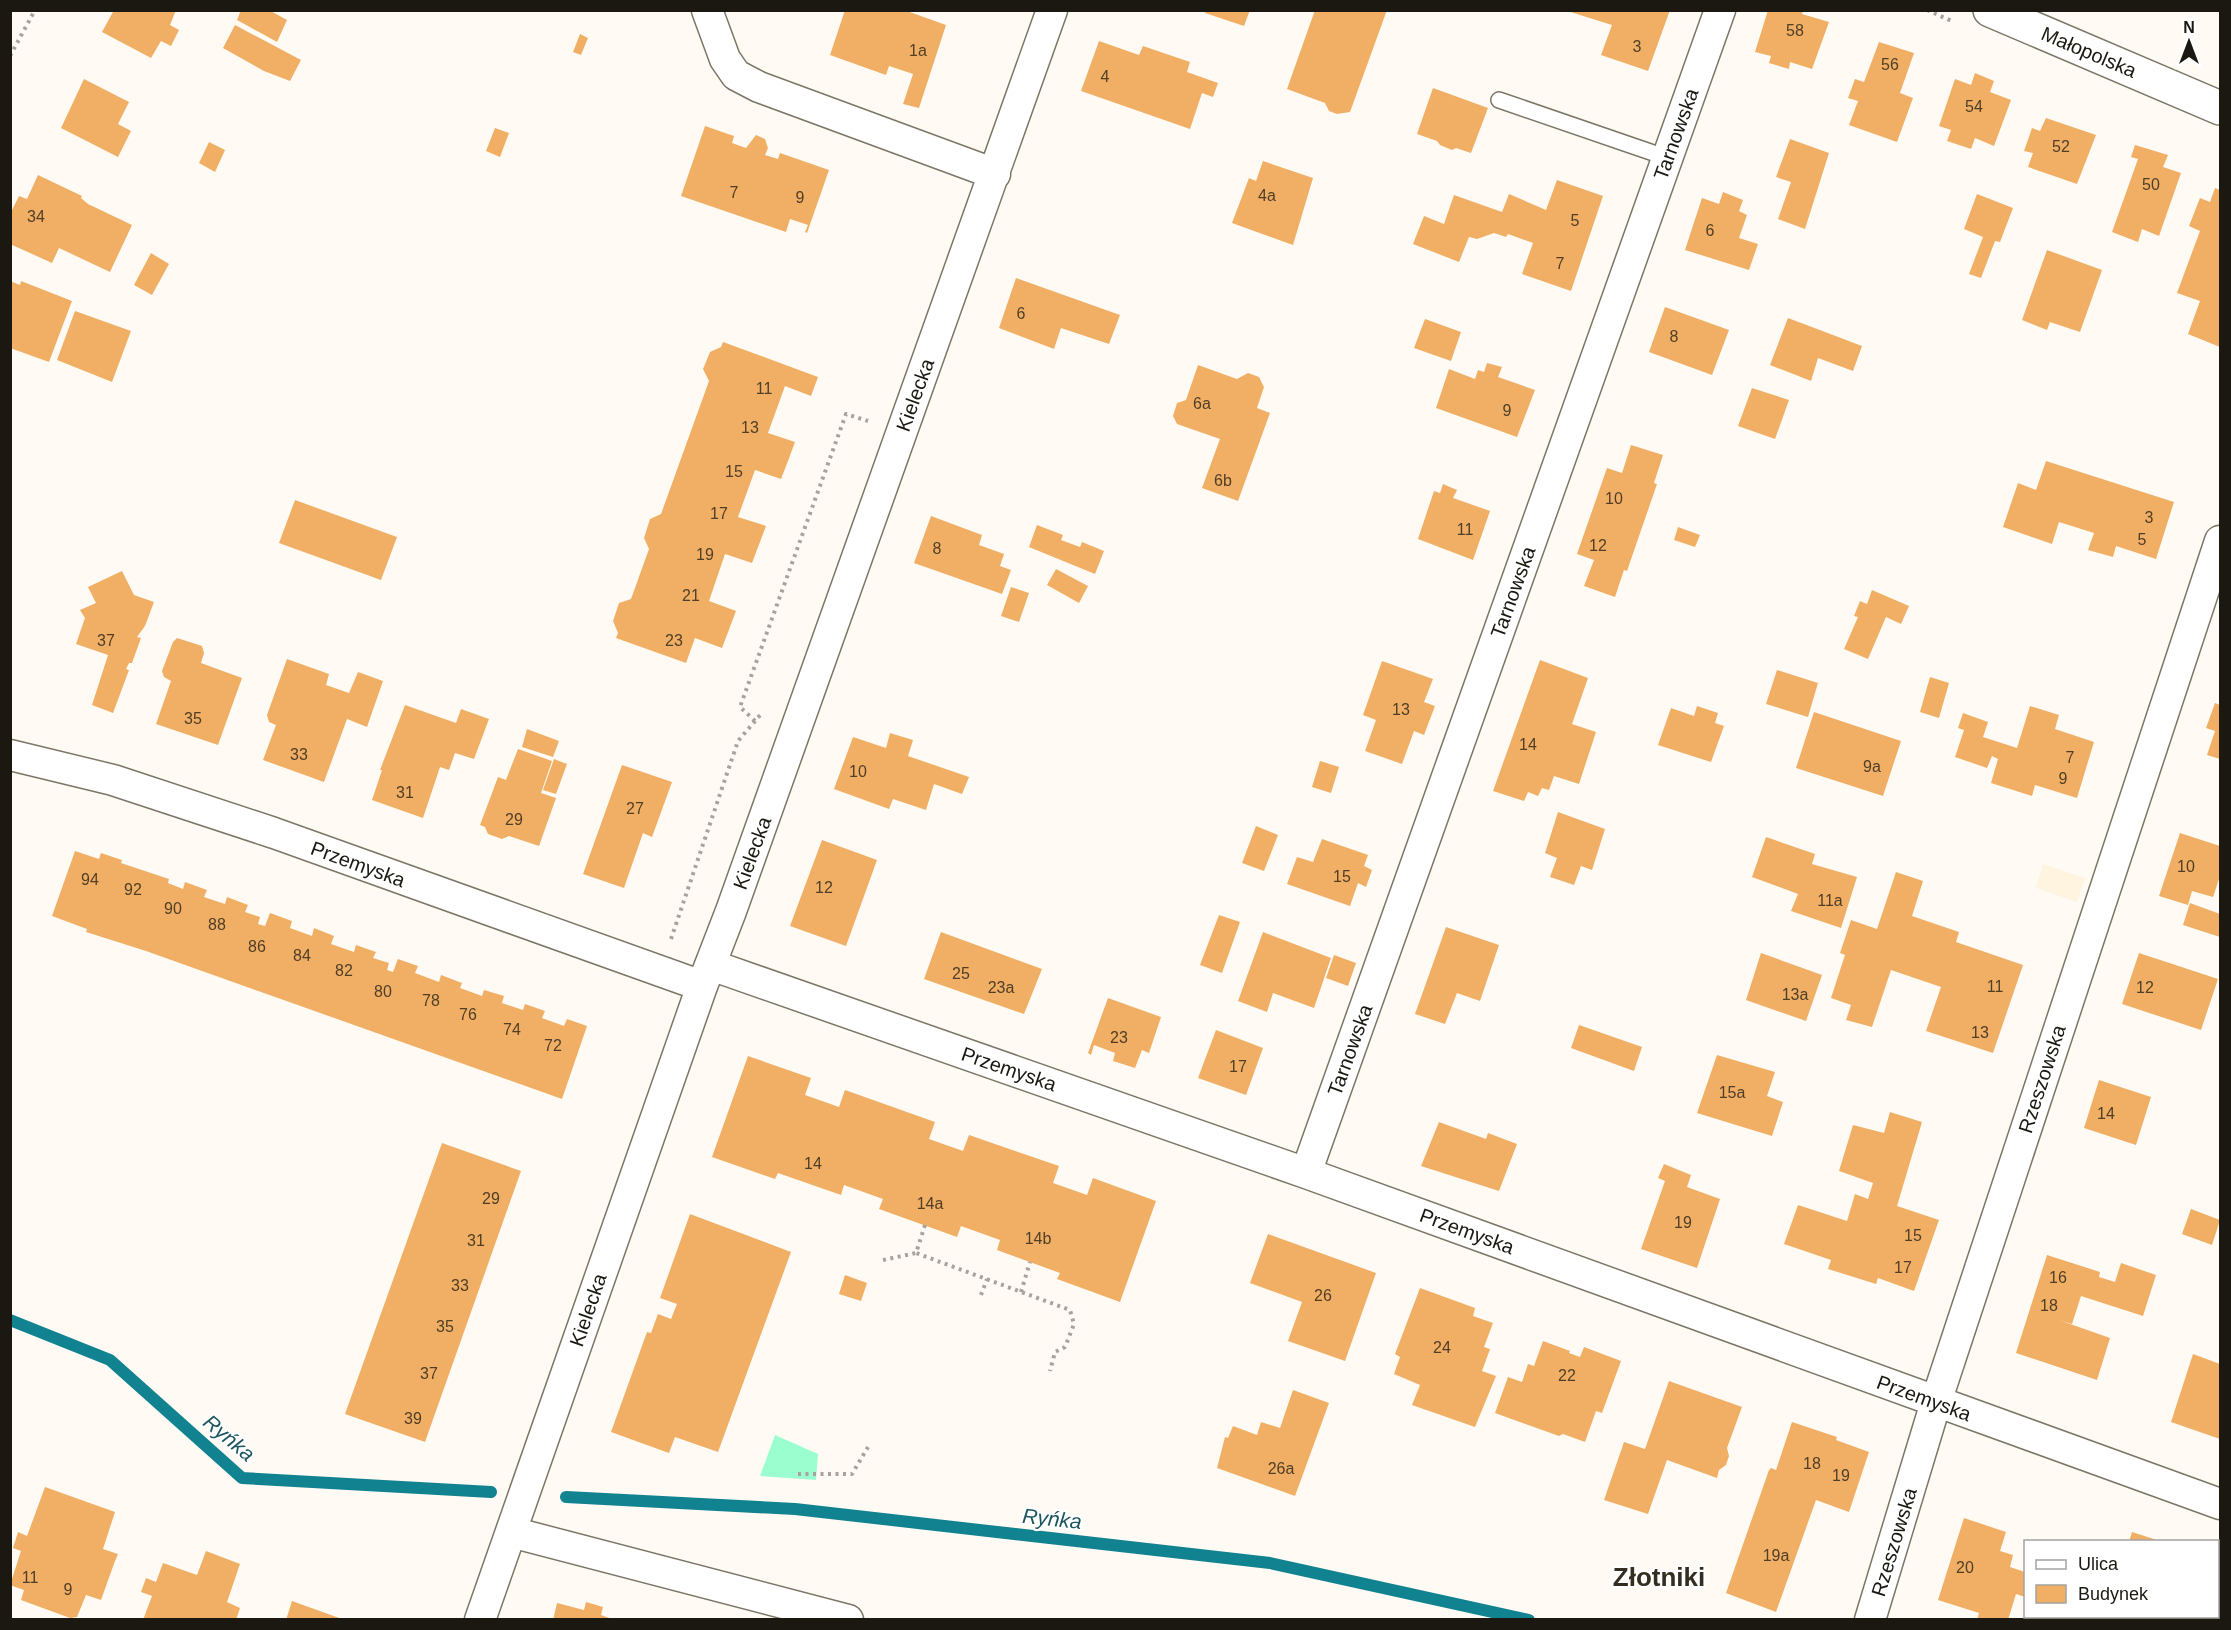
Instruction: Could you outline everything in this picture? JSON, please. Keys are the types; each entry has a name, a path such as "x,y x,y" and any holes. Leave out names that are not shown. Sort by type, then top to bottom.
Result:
{"street":[{"path":"707,10 725,59 736,75 759,87 994,174"},
{"name":"Kielecka","path":"480,1620 706,976 1052,10"},
{"name":"Tarnowska","path":"1306,1173 1720,10"},
{"name":"Małopolska","path":"1990,10 2220,108"},
{"name":"Rzeszowska","path":"1870,1620 1936,1402 2220,541"},
{"name":"Przemyska","path":"10,754 113,780 1306,1173 2220,1504"},
{"path":"512,1532 848,1620"}],"lane":[{"path":"1499,100 1668,158"}],"path":[{"path":"10,56 35,10"},
{"path":"755,721 740,707 846,414 872,423"},
{"path":"916,1253 925,1225"},
{"path":"883,1260 916,1253 1070,1310 1074,1324 1065,1347 1055,1352 1050,1371"},
{"path":"1021,1292 1030,1262"},
{"path":"981,1295 987,1279"},
{"path":"798,1473 852,1474 868,1447"}],"shaded area":[{"path":"2043,864 2085,878 2077,902 2036,888"}],"green space":[{"path":"775,1435 818,1454 816,1480 760,1476"}],"building":[{"path":"114,10 176,10 170,25 179,30 171,46 161,41 151,58 102,32"},
{"path":"241,10 269,10 287,20 277,42 237,20"},
{"path":"845,10 904,10 946,25 919,108 903,104 913,74 889,66 886,75 830,55"},
{"path":"1206,10 1250,10 1244,26 1205,13"},
{"path":"1315,10 1387,10 1350,112 1337,114 1329,111 1325,103 1287,89"},
{"path":"1564,10 1670,10 1648,71 1601,55 1612,25"},
{"path":"1768,10 1803,10 1802,14 1829,22 1812,69 1790,62 1789,69 1769,63 1771,56 1755,52"},
{"path":"235,25 301,60 290,81 264,71 223,48"},
{"path":"580,34 588,38 581,55 573,52"},
{"path":"1099,41 1139,55 1143,46 1190,62 1187,72 1218,83 1213,97 1202,93 1190,129 1081,91"},
{"path":"1879,42 1914,53 1900,93 1913,98 1897,142 1849,125 1858,101 1848,98 1855,79 1864,82"},
{"path":"1975,73 1994,81 1990,92 2011,100 1994,146 1975,138 1971,149 1947,141 1951,130 1939,126 1955,79 1971,85"},
{"path":"84,79 129,102 118,124 131,131 118,157 61,128"},
{"path":"1433,88 1488,108 1471,153 1456,148 1452,150 1440,145 1437,141 1417,134"},
{"path":"2046,118 2096,135 2077,184 2028,167 2033,153 2024,151 2032,128 2040,131"},
{"path":"705,126 734,136 732,143 746,148 756,135 765,139 768,148 765,155 778,159 780,153 829,170 807,233 805,232 808,225 790,219 786,232 681,196"},
{"path":"495,128 509,133 500,157 486,151"},
{"path":"1790,139 1829,153 1805,229 1778,219 1791,182 1776,177"},
{"path":"209,142 225,150 215,172 199,163"},
{"path":"2135,145 2168,155 2163,167 2181,173 2159,236 2142,229 2138,242 2112,232 2138,159 2131,157"},
{"path":"1263,161 1313,178 1293,245 1232,223 1249,178 1256,181"},
{"path":"38,175 82,196 81,198 88,204 132,225 110,272 59,248 52,263 10,244 10,214 19,196 27,199"},
{"path":"1557,180 1603,196 1571,291 1522,274 1533,243 1508,234 1506,237 1494,233 1477,239 1469,237 1459,262 1413,244 1424,216 1444,224 1454,195 1502,212 1509,194 1546,210"},
{"path":"2215,188 2220,190 2220,347 2188,334 2200,301 2177,293 2200,231 2189,226 2200,198 2210,202"},
{"path":"1723,192 1743,200 1739,211 1747,215 1739,238 1758,244 1749,270 1685,250 1702,198 1719,204"},
{"path":"1977,194 2013,208 2000,242 1995,241 1981,278 1969,274 1983,237 1964,229"},
{"path":"2047,250 2102,270 2080,332 2050,322 2047,330 2022,320"},
{"path":"151,253 169,264 152,295 134,285"},
{"path":"1016,278 1120,315 1109,344 1061,328 1054,349 999,328"},
{"path":"10,281 20,285 21,281 72,301 49,362 10,348"},
{"path":"1665,307 1729,330 1712,375 1649,352"},
{"path":"75,311 131,331 112,382 57,360"},
{"path":"1788,318 1862,346 1853,371 1818,358 1811,381 1770,365"},
{"path":"1425,319 1461,332 1451,361 1414,348"},
{"path":"723,342 818,377 811,396 785,386 768,433 795,442 781,479 755,470 738,517 766,526 752,563 725,554 709,601 736,611 722,648 695,638 686,663 616,638 618,633 613,621 619,603 631,599 649,549 644,538 650,519 661,514 709,381 703,369 710,352 721,347"},
{"path":"1487,363 1502,367 1498,377 1535,390 1517,437 1436,408 1449,369 1475,379 1478,370 1484,372"},
{"path":"1198,365 1237,379 1248,373 1259,377 1264,387 1257,408 1270,413 1238,501 1202,488 1220,439 1177,424 1173,416 1177,403 1186,400"},
{"path":"1752,388 1789,400 1775,439 1738,426"},
{"path":"1631,445 1663,455 1654,483 1657,484 1627,571 1624,570 1615,597 1584,586 1594,560 1577,554 1607,468 1622,473"},
{"path":"2046,461 2174,502 2156,559 2116,546 2113,557 2088,550 2094,533 2059,522 2052,544 2003,527 2018,483 2036,490"},
{"path":"1443,484 1457,490 1453,498 1490,511 1473,560 1418,539 1434,491 1440,493"},
{"path":"295,500 397,537 381,580 279,543"},
{"path":"931,516 982,535 979,545 1004,554 1000,566 1011,570 1002,594 914,563"},
{"path":"1037,525 1063,535 1061,540 1080,547 1082,542 1104,551 1095,574 1029,547"},
{"path":"1678,527 1700,535 1695,547 1674,540"},
{"path":"1056,569 1088,586 1079,603 1047,585"},
{"path":"122,571 134,595 154,602 145,626 137,637 141,638 132,663 129,663 126,669 129,670 113,713 92,705 108,655 76,644 85,618 80,610 96,603 88,587"},
{"path":"1011,587 1029,593 1019,622 1001,616"},
{"path":"1872,590 1909,606 1901,624 1886,617 1868,659 1844,649 1858,617 1854,616 1860,601 1867,604"},
{"path":"177,638 202,646 204,653 201,663 242,678 218,745 156,724 171,681 164,677 162,671 173,642"},
{"path":"287,659 329,674 326,685 349,693 358,672 383,681 367,727 347,719 324,782 263,760 276,725 269,722 267,715"},
{"path":"1540,660 1588,678 1572,724 1596,732 1579,784 1554,776 1549,790 1542,788 1538,796 1528,792 1524,801 1493,791"},
{"path":"1382,661 1433,679 1424,702 1435,706 1424,735 1414,731 1402,764 1365,751 1376,720 1363,715"},
{"path":"1777,670 1818,683 1808,717 1766,704"},
{"path":"1930,677 1949,683 1939,718 1920,712"},
{"path":"2215,703 2220,705 2220,759 2207,755 2215,731 2206,728"},
{"path":"405,705 456,723 461,709 489,719 474,759 455,753 449,770 440,767 423,818 372,800 382,770 380,770"},
{"path":"1697,706 1718,713 1715,723 1724,726 1711,762 1658,745 1671,708 1694,716"},
{"path":"2030,706 2059,715 2055,729 2094,742 2077,798 2035,785 2032,796 1991,783 1998,759 1992,756 1987,768 1955,757 1964,730 1958,728 1963,713 1988,722 1983,737 2017,748"},
{"path":"1814,712 1901,741 1883,796 1796,768"},
{"path":"527,729 559,741 553,757 522,747"},
{"path":"890,733 913,740 908,756 969,777 962,794 934,784 926,810 893,799 889,809 834,789 853,737 886,748"},
{"path":"518,749 552,761 541,793 556,798 539,846 509,836 502,839 488,834 485,827 480,825 498,777 506,780"},
{"path":"554,759 567,764 556,794 543,790"},
{"path":"1320,761 1339,767 1331,793 1312,787"},
{"path":"622,765 672,782 652,837 643,833 624,888 583,874"},
{"path":"1558,812 1605,829 1592,870 1581,866 1574,885 1550,877 1557,858 1545,853"},
{"path":"1256,826 1278,835 1264,871 1242,863"},
{"path":"2180,833 2220,846 2220,876 2213,897 2192,891 2188,905 2159,896"},
{"path":"1766,837 1815,854 1812,864 1857,877 1841,928 1791,911 1798,894 1752,877"},
{"path":"1322,839 1368,855 1364,866 1372,870 1366,887 1358,883 1350,906 1287,884 1297,857 1313,862"},
{"path":"822,840 877,860 846,946 790,926"},
{"path":"75,851 99,859 101,853 122,860 121,863 169,879 168,883 183,889 185,882 207,890 204,897 225,904 227,897 248,905 245,912 260,917 258,924 265,926 270,913 292,921 290,928 312,936 314,928 334,936 331,944 354,952 356,945 376,952 373,958 389,963 387,970 393,972 398,959 418,966 415,973 439,982 441,975 462,983 460,988 482,996 484,990 504,996 502,1003 523,1010 525,1004 545,1011 542,1018 564,1026 567,1019 587,1026 562,1099 146,951 86,932 87,929 52,916"},
{"path":"1896,872 1923,881 1912,916 1959,932 1956,942 2023,965 1993,1053 1926,1031 1941,987 1891,970 1872,1027 1846,1020 1851,1005 1831,998 1845,955 1840,953 1851,920 1877,929"},
{"path":"2190,903 2220,914 2220,937 2183,925"},
{"path":"1219,915 1240,922 1222,973 1200,965"},
{"path":"1446,927 1499,945 1480,1001 1457,993 1445,1024 1415,1014"},
{"path":"941,932 1042,969 1024,1014 924,979"},
{"path":"1263,932 1331,958 1314,1008 1273,993 1267,1012 1238,1001"},
{"path":"1761,953 1822,975 1806,1021 1746,1000"},
{"path":"2139,953 2218,979 2201,1030 2122,1004"},
{"path":"1334,955 1356,963 1348,986 1326,978"},
{"path":"1108,998 1161,1017 1149,1053 1142,1050 1135,1068 1113,1061 1115,1053 1094,1045 1091,1055 1088,1053"},
{"path":"1579,1025 1642,1047 1634,1071 1571,1048"},
{"path":"1216,1030 1263,1048 1246,1095 1198,1078"},
{"path":"1717,1055 1775,1072 1767,1096 1783,1102 1772,1136 1697,1113"},
{"path":"748,1056 811,1078 805,1095 839,1107 845,1090 935,1122 929,1139 963,1151 969,1135 1059,1166 1053,1183 1087,1195 1093,1178 1156,1201 1120,1302 1057,1279 1060,1273 997,1250 1000,1240 961,1226 957,1237 879,1209 883,1199 844,1185 841,1195 778,1173 775,1179 712,1157"},
{"path":"2099,1080 2151,1097 2136,1145 2084,1128"},
{"path":"1890,1112 1922,1122 1897,1206 1939,1220 1914,1291 1878,1278 1876,1284 1828,1269 1831,1260 1784,1244 1798,1205 1847,1221 1855,1194 1868,1199 1873,1183 1839,1171 1853,1125 1884,1133"},
{"path":"1439,1122 1486,1139 1488,1133 1517,1144 1499,1191 1421,1166"},
{"path":"442,1143 521,1171 425,1442 345,1414"},
{"path":"1664,1164 1691,1175 1687,1187 1720,1199 1697,1268 1641,1249 1665,1181 1658,1178"},
{"path":"2191,1209 2220,1220 2212,1245 2182,1234"},
{"path":"690,1214 791,1252 718,1452 675,1437 669,1453 611,1432 647,1332 651,1333 658,1314 671,1319 677,1304 660,1298"},
{"path":"1268,1234 1376,1273 1345,1361 1288,1341 1302,1302 1250,1283"},
{"path":"2047,1255 2100,1272 2099,1277 2115,1282 2121,1263 2156,1275 2143,1316 2081,1296 2072,1324 2059,1320 2110,1338 2097,1380 2016,1353"},
{"path":"845,1275 867,1283 861,1301 839,1294"},
{"path":"1420,1288 1475,1308 1473,1316 1493,1323 1484,1347 1490,1349 1482,1371 1496,1376 1475,1427 1412,1405 1420,1385 1394,1374 1400,1357 1395,1354"},
{"path":"1543,1341 1580,1357 1584,1347 1621,1361 1602,1413 1596,1411 1585,1442 1563,1434 1559,1436 1495,1413 1508,1377 1522,1382 1528,1364 1534,1366"},
{"path":"2193,1354 2220,1364 2220,1439 2171,1422"},
{"path":"1669,1381 1742,1407 1727,1448 1729,1456 1726,1465 1719,1470 1717,1478 1667,1460 1648,1514 1604,1500 1624,1442 1645,1449"},
{"path":"1293,1390 1329,1403 1295,1496 1217,1468 1225,1437 1228,1438 1233,1426 1257,1435 1261,1422 1280,1428"},
{"path":"1792,1422 1837,1437 1836,1440 1869,1452 1849,1512 1816,1500 1776,1612 1726,1593 1769,1470 1771,1468 1776,1470"},
{"path":"45,1487 115,1512 103,1549 118,1554 101,1600 86,1595 77,1617 70,1618 21,1600 24,1590 10,1585 21,1551 13,1548 18,1532 27,1536"},
{"path":"1964,1518 2006,1532 2000,1551 2013,1555 2010,1567 2024,1572 2024,1597 2016,1594 2008,1620 1977,1620 1979,1613 1938,1600"},
{"path":"2132,1532 2157,1540 2130,1540"},
{"path":"206,1551 240,1564 227,1602 240,1608 236,1620 143,1620 152,1596 141,1592 146,1578 156,1582 163,1563 197,1575"},
{"path":"292,1601 342,1619 342,1620 286,1620"},
{"path":"586,1602 603,1607 601,1615 615,1620 553,1620 557,1603 584,1610"},
{"path":"2056,1618 2089,1618 2088,1620 2055,1620"}],"waterway":[{"name":"Ryńka","path":"10,1320 110,1360 242,1478 491,1492"},
{"name":"Ryńka","path":"566,1497 795,1509 1270,1563 1529,1620"}],"district":[{"name":"Złotniki","path":"1659,1577"}]}
